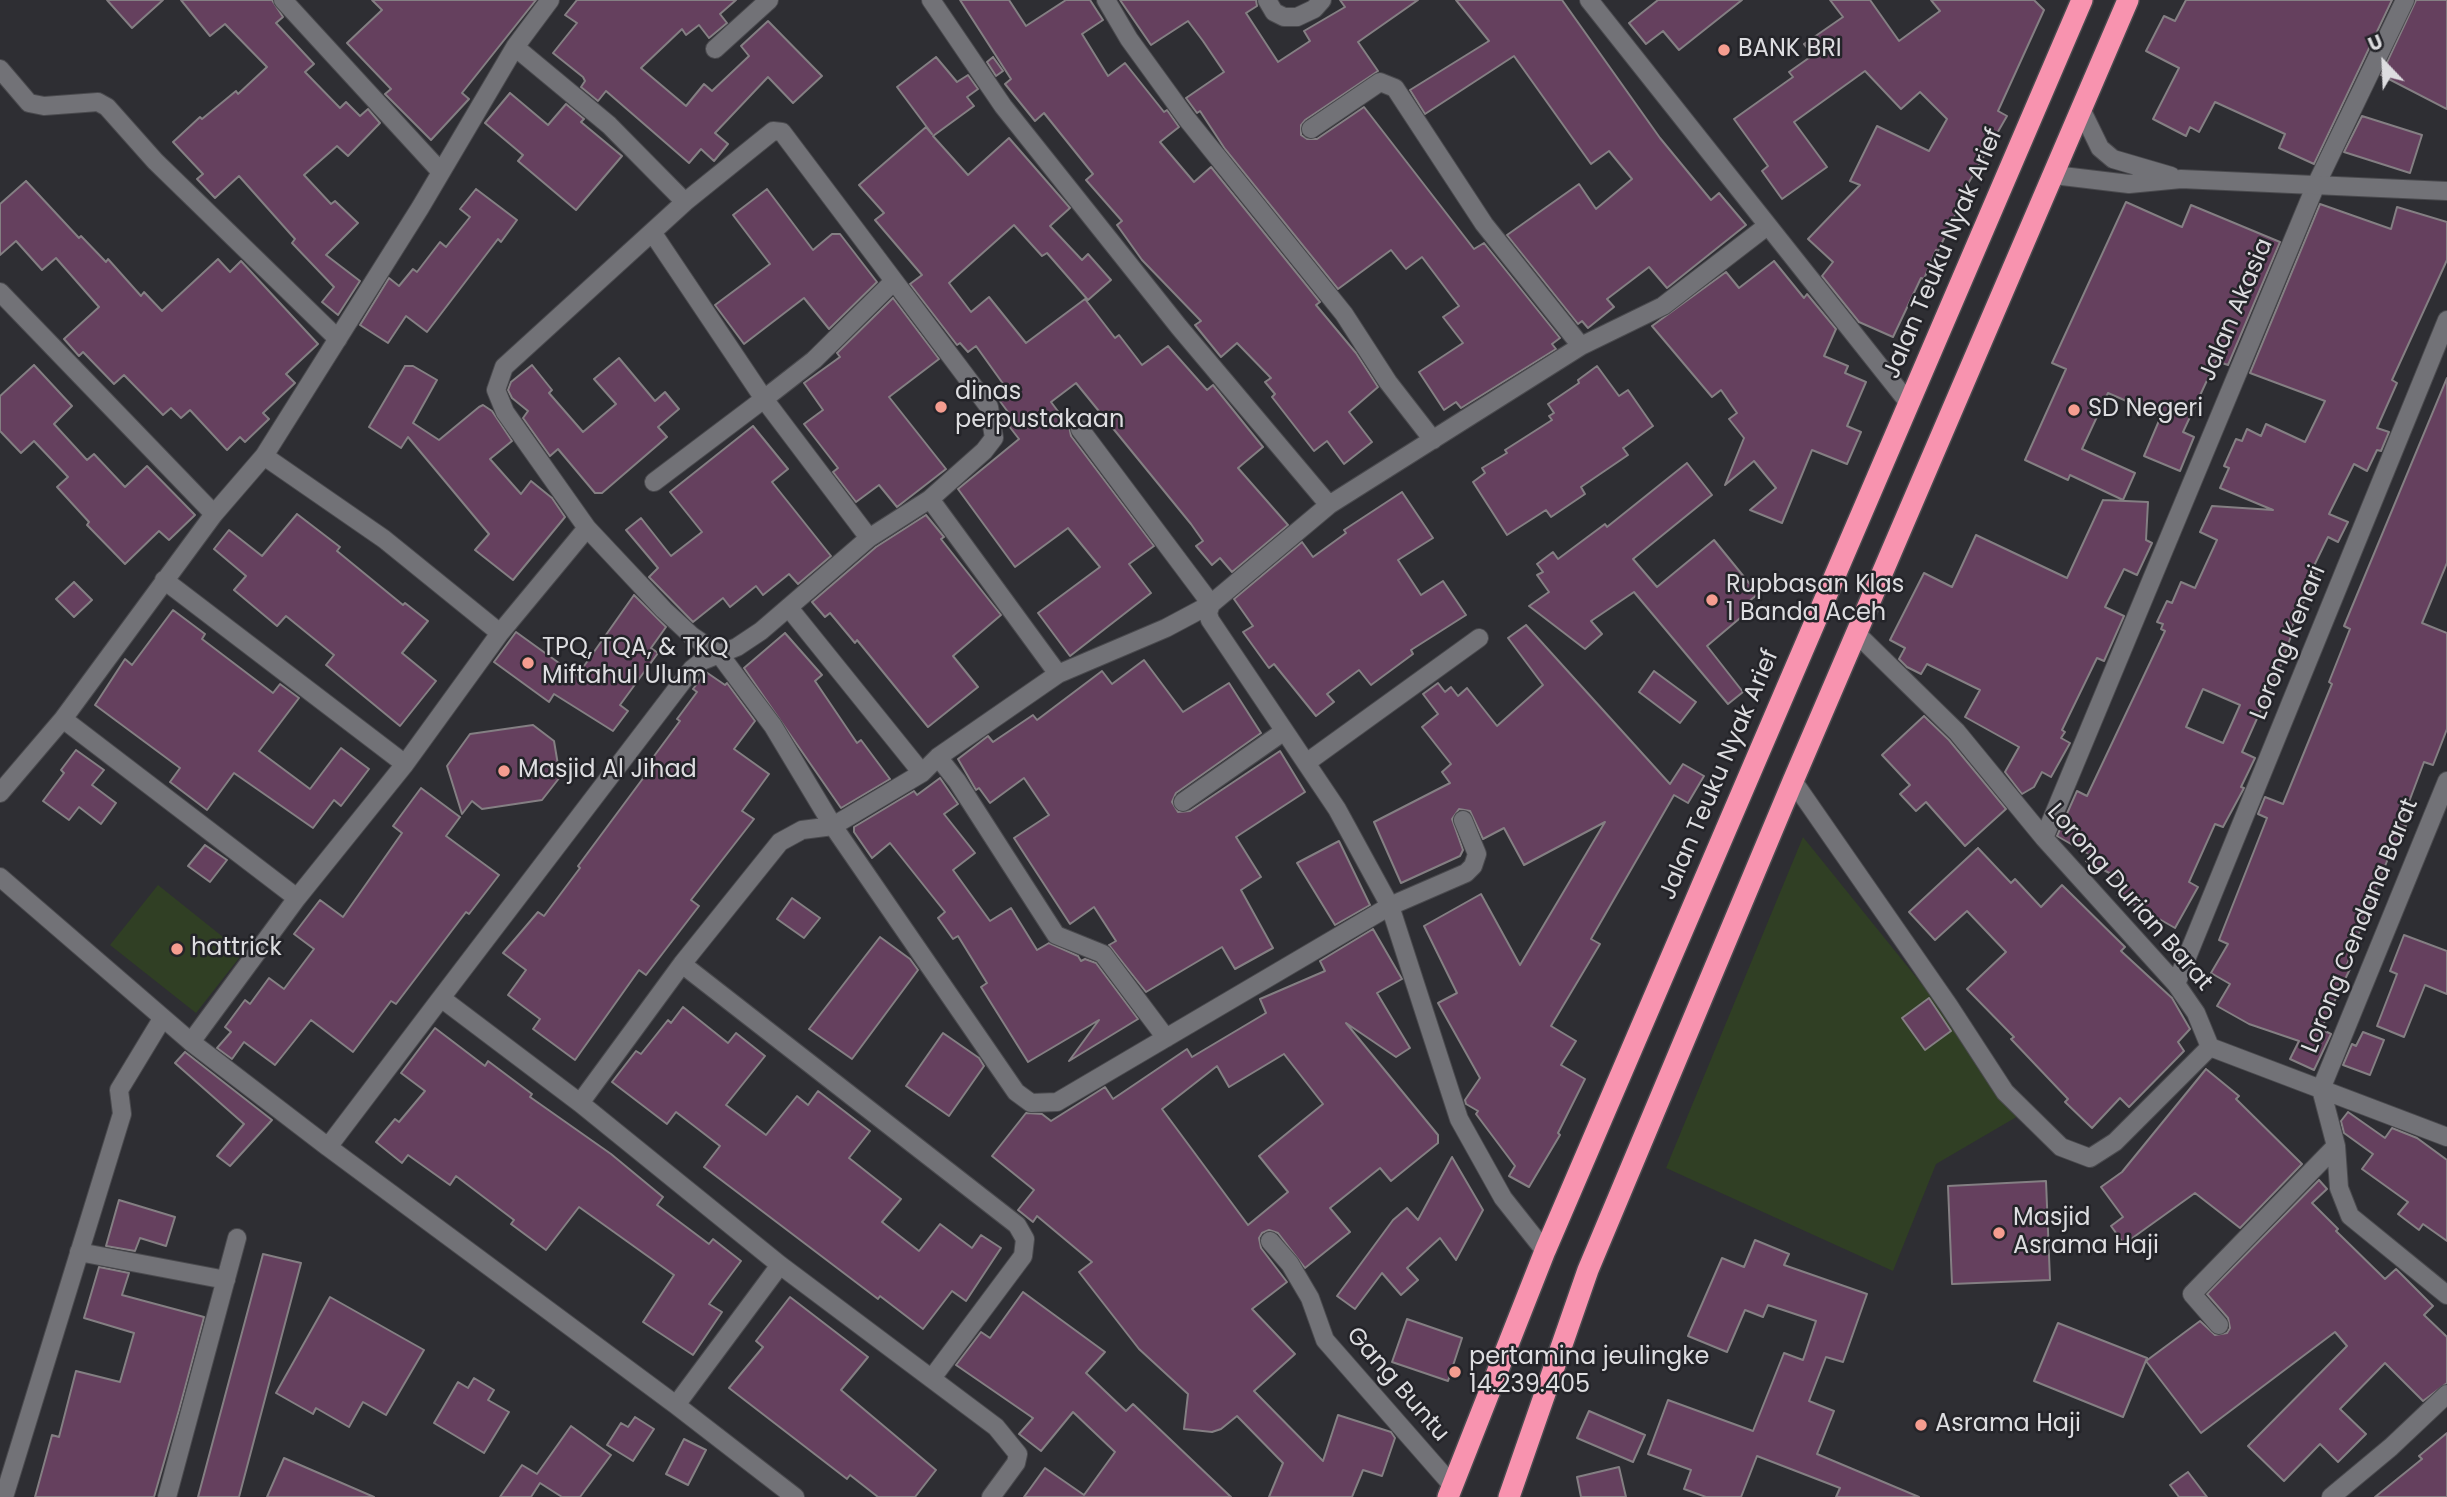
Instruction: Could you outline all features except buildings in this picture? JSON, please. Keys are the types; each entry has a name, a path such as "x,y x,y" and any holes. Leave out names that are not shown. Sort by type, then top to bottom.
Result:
{"highway":[{"path":"1509,1497 1588,1270 1793,781 2128,0"},
{"name":"Jalan Teuku Nyak Arief","path":"1450,1491 1545,1251 2079,2"}],"street":[{"path":"283,0 441,172"},
{"path":"0,793 63,719 214,514 264,456 441,172 514,47 550,0"},
{"path":"715,49 769,0"},
{"path":"931,0 1012,116 1179,327 1329,505"},
{"path":"1106,0 1129,38 1186,119 1344,314 1388,382 1433,440"},
{"path":"1267,0 1274,12 1284,17 1297,17 1314,9 1322,0"},
{"path":"1589,0 1908,402"},
{"name":"Jalan Akasia","path":"2044,838 2315,187 2406,0"},
{"path":"514,47 608,125 685,202"},
{"path":"0,69 29,103 44,106 98,102 107,107 155,161 338,339"},
{"path":"1311,129 1380,82 1395,88 1484,224 1581,346"},
{"path":"2081,109 2100,148 2113,159 2180,179"},
{"path":"328,1147 692,669 702,661 720,655 737,647 789,608 869,538 930,499 984,451 994,438 989,407 782,132 772,131 685,202 504,367 496,390 505,412 587,528 664,610 692,636 720,655 773,726 833,827 1016,1092 1031,1103 1057,1102 1390,906 1466,873 1473,866 1477,854 1463,820"},
{"path":"2054,175 2129,184 2180,179 2447,191"},
{"path":"580,1102 682,964 779,842 802,830 833,827 922,773 938,757 1058,674 1166,628 1212,604 1329,505 1581,346 1663,306 1767,226"},
{"path":"652,232 764,400 869,538"},
{"path":"654,482 814,360 894,281"},
{"path":"0,292 214,514"},
{"name":"Lorong Kenari","path":"2176,984 2447,320"},
{"path":"1080,429 1212,604"},
{"path":"264,456 384,539 500,633"},
{"path":"930,499 1058,674"},
{"path":"191,1042 297,898 405,764 500,633 587,528"},
{"path":"164,580 405,764"},
{"path":"1212,604 1208,613 1210,620 1337,809 1390,906 1460,1119 1503,1198 1545,1251"},
{"path":"789,608 922,773"},
{"name":"Lorong Durian Barat","path":"1857,634 1957,732 2044,838 2176,984 2196,1013 2210,1047"},
{"path":"1306,763 1479,638"},
{"path":"63,719 297,898"},
{"path":"1183,802 1283,732"},
{"path":"938,757 957,781 1056,935 1103,954 1166,1038"},
{"path":"1793,781 1949,1006 2005,1092 2061,1147 2090,1157 2115,1142 2210,1047 2447,1137"},
{"name":"Lorong Cendana Barat","path":"2321,1089 2447,781"},
{"path":"0,877 191,1042 796,1497"},
{"path":"682,964 1017,1225 1026,1239 1023,1256 932,1378"},
{"path":"441,998 580,1102 779,1265 996,1427 1018,1454 1016,1463 991,1497"},
{"path":"4,1497 122,1114 120,1090 163,1018"},
{"path":"2321,1089 2336,1146 2339,1188 2350,1216 2447,1295"},
{"path":"2219,1325 2192,1294 2336,1146"},
{"path":"167,1497 237,1238"},
{"name":"Gang Buntu","path":"1270,1241 1290,1264 1310,1298 1325,1340 1450,1491"},
{"path":"79,1252 226,1280"},
{"path":"676,1405 779,1265"},
{"path":"2331,1497 2391,1447 2447,1394"}],"green space":[{"path":"1803,837 2025,1112 1936,1164 1893,1271 1666,1168"},
{"name":"hattrick","path":"158,885 243,953 196,1013 110,945"}],"place":[{"name":"BANK BRI","path":"1724,50"},
{"name":"dinas perpustakaan","path":"941,407"},
{"name":"SD Negeri","path":"2074,410"},
{"name":"Rupbasan Klas 1 Banda Aceh","path":"1712,600"},
{"name":"TPQ, TQA, & TKQ Miftahul Ulum","path":"528,663"},
{"name":"Masjid Al Jihad","path":"504,771"},
{"name":"hattrick","path":"177,949"},
{"name":"Masjid Asrama Haji","path":"1999,1233"},
{"name":"pertamina jeulingke 14.239.405","path":"1455,1372"},
{"name":"Asrama Haji","path":"1921,1425"}]}
